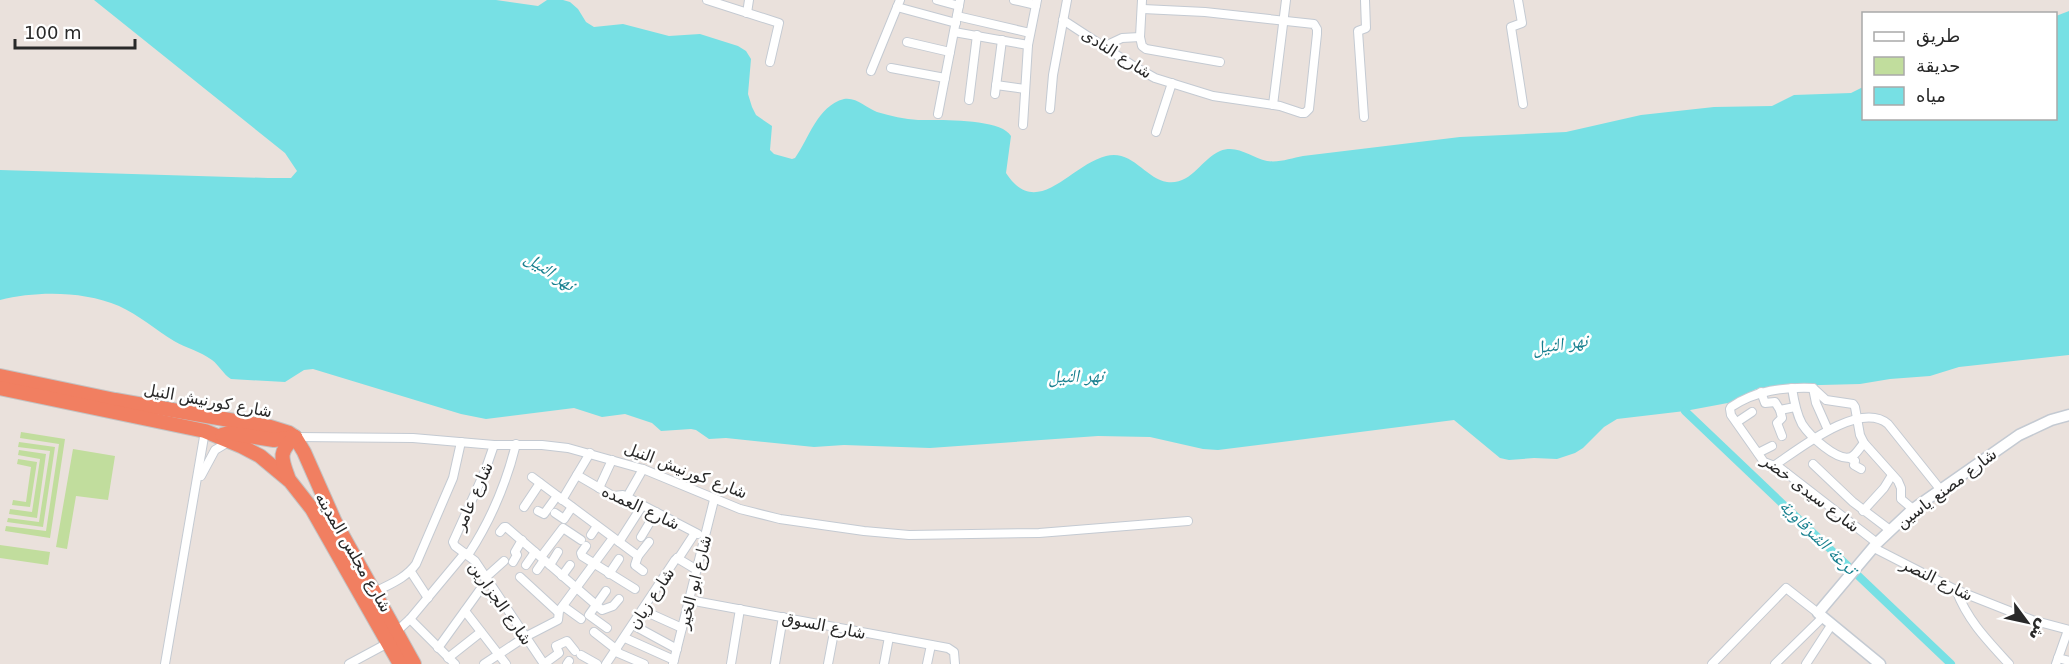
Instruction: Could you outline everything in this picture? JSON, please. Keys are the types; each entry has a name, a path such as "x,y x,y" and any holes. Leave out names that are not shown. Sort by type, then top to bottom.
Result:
{"highway":[{"name":"شارع كورنيش النيل","path":"0,376 114,400 270,427 295,437"},
{"name":"شارع كورنيش النيل","path":"0,388 211,434"},
{"path":"211,434 230,433 274,440 295,437"},
{"name":"شارع مجلس المدينه","path":"211,434 260,456 290,481 312,509 392,638 414,664"},
{"path":"290,481 282,458 286,445 295,437"},
{"name":"شارع مجلس المدينه","path":"295,437 308,460 335,522 375,592 400,664"}],"main road":[{"name":"شارع مصنع ياسين","path":"1820,615 1875,546 1913,509 2019,435 2051,420 2069,415"},
{"path":"1820,615 1880,664"}],"street":[{"path":"707,0 727,3 747,14 779,23 770,62"},
{"path":"747,14 750,0"},
{"path":"937,0 960,3 938,114"},
{"path":"1014,0 1037,2 1028,45 1023,124"},
{"path":"1050,109 1053,75 1067,0"},
{"path":"1142,0 1140,37 1142,46 1146,49 1220,62"},
{"path":"1273,105 1286,0"},
{"path":"1364,117 1358,31 1366,28 1365,0"},
{"path":"1518,0 1522,23 1511,27 1523,104"},
{"path":"871,71 899,3 956,20 1030,33"},
{"path":"1143,9 1205,12 1284,20"},
{"name":"شارع النادى","path":"1063,20 1143,73 1213,96 1273,105 1305,113 1311,105 1317,29 1310,22 1284,20"},
{"path":"954,32 1028,45"},
{"path":"969,100 977,36"},
{"path":"1105,46 1122,38 1140,37"},
{"path":"995,94 1002,40"},
{"path":"907,42 950,52"},
{"path":"891,68 945,78"},
{"path":"1156,132 1172,83"},
{"path":"996,85 1025,89"},
{"path":"1792,388 1795,407 1803,424 1814,439 1836,455 1855,461 1854,465 1861,469"},
{"path":"1813,388 1815,403 1828,430"},
{"path":"1782,436 1777,423 1782,418 1780,410 1775,402 1765,404 1761,392 1772,389 1813,388 1826,400 1851,403 1855,406 1864,444 1900,484 1901,499 1913,509"},
{"name":"شارع سيدى خضر","path":"1761,392 1730,409 1758,453 1767,465 1775,465 1842,516 1875,546"},
{"path":"1780,410 1795,407"},
{"path":"1737,423 1752,412"},
{"path":"1775,465 1828,430 1858,420 1873,418 1884,421 1940,489"},
{"path":"165,664 202,454 211,434"},
{"name":"شارع كورنيش النيل","path":"295,437 413,438 568,448 643,469 740,509 780,519 864,531 909,535 1039,533 1188,521"},
{"path":"196,489 212,454 230,441"},
{"path":"375,592 411,572 453,478 461,442"},
{"path":"350,664 392,638 482,535 503,491 516,444"},
{"path":"1850,458 1864,444"},
{"name":"شارع عامر","path":"455,546 453,540 485,471 494,445"},
{"path":"1758,453 1772,446"},
{"path":"538,511 544,514 560,498 590,453"},
{"path":"202,454 212,454"},
{"path":"599,488 612,460"},
{"path":"1813,464 1863,511 1890,530"},
{"path":"627,497 643,469"},
{"name":"شارع العمده","path":"577,475 613,496 627,497 705,538"},
{"path":"1863,511 1880,494 1892,475"},
{"path":"532,477 638,556"},
{"path":"524,507 540,483"},
{"name":"شارع ابو الخير","path":"674,662 714,500"},
{"path":"1842,516 1853,502"},
{"path":"484,664 498,653 558,620 561,609 594,564 642,506"},
{"path":"555,513 564,519 572,507"},
{"path":"641,537 656,512"},
{"path":"591,535 597,526"},
{"path":"537,570 563,528 584,543 580,554 635,589"},
{"path":"506,533 522,540 576,589 604,610 614,605 624,583"},
{"name":"شارع زيان","path":"606,664 695,533"},
{"path":"438,648 486,579 517,555 515,552 522,540"},
{"path":"643,571 635,565 638,556 649,542"},
{"name":"شارع الجزارين","path":"455,546 475,561 544,664"},
{"name":"شارع النصر","path":"1875,546 1956,590 2032,620 2068,630"},
{"path":"526,565 558,552"},
{"path":"677,558 697,570"},
{"path":"609,574 619,559"},
{"path":"562,576 570,565"},
{"path":"411,572 428,598"},
{"path":"520,577 561,609 581,619"},
{"path":"1712,664 1786,588 1820,615 1775,664"},
{"path":"1956,590 1963,610 1970,620 2009,664"},
{"path":"606,591 589,615 608,628"},
{"name":"شارع السوق","path":"689,600 951,649 955,660"},
{"path":"731,664 740,609"},
{"path":"642,610 682,628"},
{"path":"465,611 506,664"},
{"path":"774,664 783,617"},
{"path":"410,619 452,661 481,632"},
{"path":"1806,664 1832,624"},
{"path":"633,625 677,649"},
{"path":"828,664 835,627"},
{"path":"2068,630 2057,661 2069,662"},
{"path":"594,632 616,651 644,664"},
{"path":"884,664 889,637"},
{"path":"625,638 674,662"},
{"path":"544,664 559,653 556,646 567,641 578,653 597,664"},
{"path":"927,664 931,645"}],"green space":[{"path":"21,432 65,439 50,538 5,531 6,526 46,531 59,444 20,438"},
{"path":"19,442 55,447 43,527 7,522 8,518 39,522 50,451 18,447"},
{"path":"73,449 115,456 108,500 76,496 67,549 56,547"},
{"path":"19,450 46,454 37,518 9,514 10,509 32,512 40,459 18,455"},
{"path":"18,459 37,462 30,507 12,505 13,500 26,502 31,467 17,464"},
{"path":"0,545 50,552 48,565 0,558"}],"water":[{"name":"نهر النيل","path":"94,0 496,0 538,6 547,0 563,0 570,2 578,9 586,22 594,27 623,24 669,36 700,34 738,46 746,51 751,59 748,94 756,115 772,126 770,150 774,154 795,158 820,116 835,103 849,99 877,112 897,117 918,120 968,121 1005,130 1011,136 1006,173 1018,186 1030,192 1042,191 1054,186 1093,161 1106,156 1124,157 1159,180 1176,182 1189,176 1213,155 1227,149 1239,150 1267,161 1276,161 1460,137 1566,132 1641,115 1714,107 1772,106 1794,95 1851,93 1862,88 1862,120 2057,120 2057,16 2069,11 2069,355 1959,367 1930,376 1860,384 1756,389 1733,402 1685,411 1617,419 1604,427 1583,448 1557,459 1509,460 1500,458 1454,420 1218,450 1203,449 1150,437 1098,436 930,448 844,445 814,447 726,438 709,439 696,430 661,431 652,423 625,414 602,417 574,408 486,419 461,414 313,369 304,370 285,382 231,379 207,357 174,341 119,306 105,301 60,294 29,295 0,300 0,170 291,178 297,171 285,153"}],"waterway":[{"name":"ترعة الشرقاوية","path":"1685,411 1951,664"}]}
